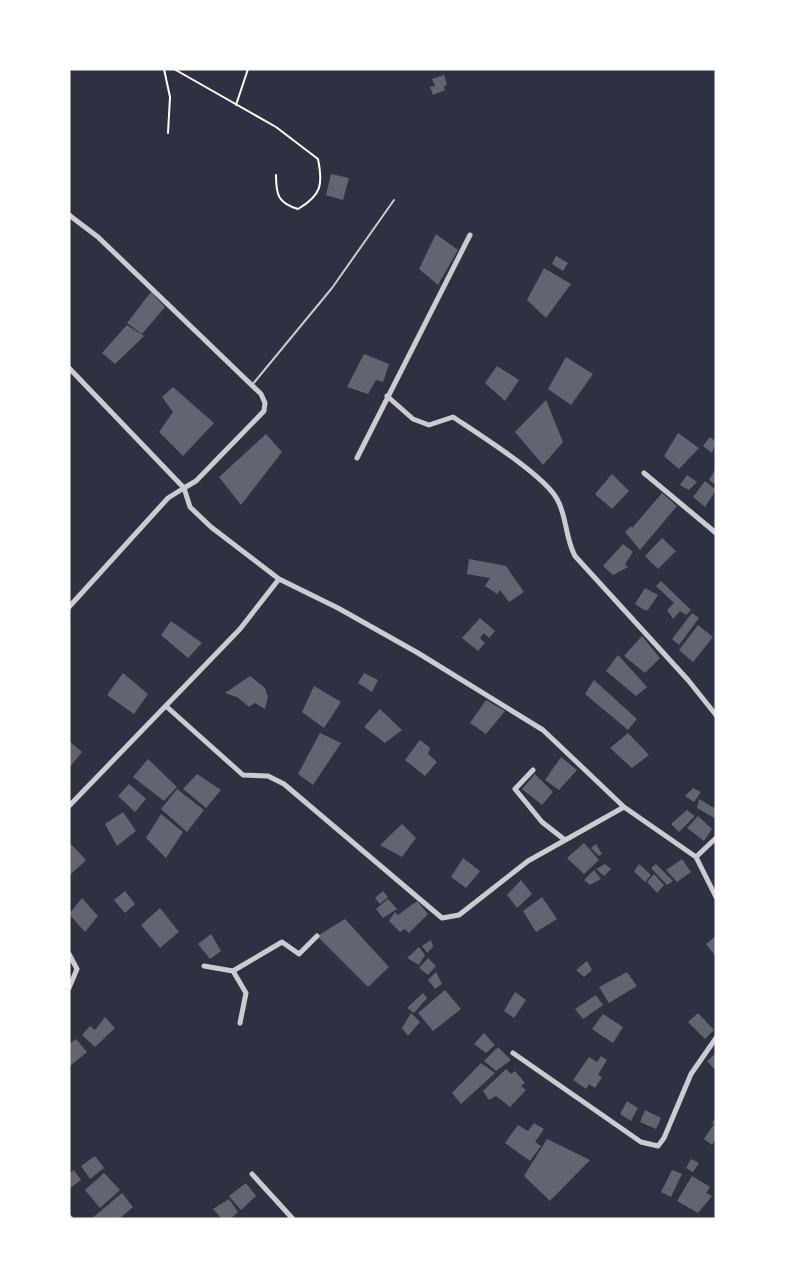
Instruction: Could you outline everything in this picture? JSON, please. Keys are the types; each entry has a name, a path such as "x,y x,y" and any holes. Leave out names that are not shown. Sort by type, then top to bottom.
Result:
{"street":[{"path":"69,215 98,237 252,385 261,394 265,403 264,411 196,481 168,498 69,607"},
{"path":"357,458 470,235"},
{"path":"69,368 184,488 190,507 211,527 279,579 338,608 521,715 561,746 624,807 696,858 716,897"},
{"path":"387,396 413,419 429,425 453,417 498,448 552,491 560,505 568,543 575,556 688,680 716,715"},
{"path":"644,473 716,532"},
{"path":"69,806 240,629 279,579"},
{"path":"166,707 243,775 268,776 284,784 442,918 459,915 528,861 624,807"},
{"path":"533,770 515,789 542,822 566,840"},
{"path":"696,858 716,838"},
{"path":"204,966 233,971 282,942 299,954 317,936"},
{"path":"69,954 77,969 69,988"},
{"path":"233,971 246,993 240,1023"},
{"path":"513,1053 641,1142 658,1146 664,1138 691,1074 716,1038"},
{"path":"252,1174 293,1219"}],"lane":[{"path":"252,385 332,288 394,200"}],"path":[{"path":"164,69 170,97 168,133"},
{"path":"174,69 276,127 318,159 322,181 313,200 298,209 284,205 276,194 276,175"},
{"path":"236,105 248,69"}],"building":[{"path":"444,75 447,85 444,86 445,90 433,95 430,87 435,86 432,79"},
{"path":"331,174 349,178 343,200 326,195"},
{"path":"436,234 458,250 438,285 419,269"},
{"path":"556,256 568,263 563,271 552,264"},
{"path":"544,268 571,284 546,318 527,300"},
{"path":"151,292 165,307 142,334 127,323"},
{"path":"127,325 144,336 115,364 102,353"},
{"path":"364,354 389,364 383,382 376,380 368,394 347,387"},
{"path":"566,357 593,374 571,405 548,389"},
{"path":"497,366 519,380 505,401 485,383"},
{"path":"173,387 214,423 183,456 159,432 173,412 162,397"},
{"path":"546,400 563,442 543,465 515,432"},
{"path":"678,433 699,448 679,469 664,456"},
{"path":"266,434 282,452 241,505 219,477"},
{"path":"710,437 716,442 712,453 703,446"},
{"path":"716,468 716,485 709,480"},
{"path":"612,474 629,491 612,509 595,494"},
{"path":"687,475 697,482 689,490 680,485"},
{"path":"705,481 716,490 705,507 693,497"},
{"path":"662,493 677,506 640,550 625,532 631,526 632,528"},
{"path":"662,538 676,551 658,569 645,556"},
{"path":"623,544 633,552 625,564 628,567 613,575 603,566"},
{"path":"469,559 506,566 524,592 509,602 500,590 497,594 485,586 490,578 467,574"},
{"path":"661,581 691,610 686,615 680,611 673,619 667,610 674,603 656,586"},
{"path":"645,588 658,595 648,610 635,604"},
{"path":"692,613 699,618 679,645 672,639"},
{"path":"480,618 495,631 489,638 484,633 480,638 485,643 478,651 462,638"},
{"path":"171,621 202,643 188,658 161,635"},
{"path":"698,625 713,637 693,662 679,650"},
{"path":"642,636 660,658 645,673 624,656"},
{"path":"618,655 647,687 636,696 606,671"},
{"path":"123,673 148,694 134,714 107,695"},
{"path":"364,673 378,680 372,692 358,683"},
{"path":"250,676 265,688 268,697 265,709 255,703 249,707 237,697 225,693"},
{"path":"594,680 637,719 628,730 585,694"},
{"path":"314,686 341,702 324,728 302,712"},
{"path":"486,700 505,711 486,734 470,723"},
{"path":"380,709 402,730 385,743 364,727"},
{"path":"320,733 341,743 313,785 298,774"},
{"path":"628,733 649,755 632,768 610,748"},
{"path":"420,740 430,748 428,754 437,762 425,776 405,760"},
{"path":"69,741 82,752 69,768"},
{"path":"561,757 577,770 559,790 545,780"},
{"path":"148,759 177,787 164,801 133,777"},
{"path":"197,774 221,790 206,808 183,789"},
{"path":"535,774 553,792 542,805 522,789"},
{"path":"129,784 146,799 135,812 118,796"},
{"path":"693,788 701,792 694,802 685,796"},
{"path":"177,789 204,810 187,832 161,809"},
{"path":"699,799 716,809 716,819 697,808"},
{"path":"687,810 695,816 679,832 671,824"},
{"path":"123,812 136,831 117,846 105,824"},
{"path":"161,814 183,832 166,858 146,838"},
{"path":"698,816 712,829 704,841 687,828"},
{"path":"402,824 416,838 402,857 380,845"},
{"path":"69,842 86,860 69,876"},
{"path":"584,843 599,860 584,874 567,858"},
{"path":"596,844 602,854 599,856 591,848"},
{"path":"463,858 480,871 466,888 451,877"},
{"path":"682,859 691,872 677,882 666,870"},
{"path":"605,864 611,869 604,876 596,869"},
{"path":"639,864 651,875 645,882 634,871"},
{"path":"656,864 673,881 667,885 651,868"},
{"path":"594,870 601,879 590,885 584,880"},
{"path":"654,874 664,885 657,893 647,882"},
{"path":"521,880 532,894 517,908 507,895"},
{"path":"125,891 135,904 125,913 114,900"},
{"path":"383,891 388,897 380,904 375,898"},
{"path":"542,897 557,919 536,932 523,911"},
{"path":"82,898 98,916 85,932 69,914"},
{"path":"388,899 397,909 383,918 376,909"},
{"path":"417,901 428,914 409,933 405,929 400,932 389,921 395,912 398,915"},
{"path":"160,908 179,932 160,948 141,925"},
{"path":"345,919 389,967 368,987 317,936"},
{"path":"211,934 221,951 210,959 198,944"},
{"path":"716,936 716,957 706,944"},
{"path":"431,940 433,947 427,953 422,946"},
{"path":"419,947 425,955 419,965 407,958"},
{"path":"428,958 436,966 428,975 419,968"},
{"path":"587,961 592,970 584,977 576,970"},
{"path":"436,972 442,984 435,989 428,980"},
{"path":"627,972 637,986 609,1003 599,987"},
{"path":"445,990 461,1009 433,1031 418,1013"},
{"path":"515,992 526,1000 514,1018 504,1011"},
{"path":"423,993 427,998 414,1013 407,1008"},
{"path":"596,995 603,1005 583,1019 575,1009"},
{"path":"411,1013 420,1022 408,1036 402,1028"},
{"path":"698,1013 714,1030 705,1039 688,1022"},
{"path":"603,1014 623,1027 613,1043 592,1029"},
{"path":"105,1017 115,1028 95,1047 82,1035 90,1026 95,1030"},
{"path":"484,1033 495,1045 486,1053 474,1044"},
{"path":"76,1039 87,1052 70,1066 69,1044"},
{"path":"498,1047 511,1060 496,1071 484,1061"},
{"path":"716,1053 716,1071 707,1061"},
{"path":"601,1056 607,1060 598,1075 602,1077 595,1088 589,1084 586,1089 573,1080 589,1057 597,1062"},
{"path":"481,1063 495,1073 461,1104 452,1093"},
{"path":"506,1069 511,1074 515,1071 525,1083 521,1086 526,1090 510,1107 496,1096 489,1100 483,1091"},
{"path":"627,1101 638,1108 631,1121 620,1114"},
{"path":"645,1110 661,1118 656,1129 640,1122"},
{"path":"716,1116 716,1139 712,1145 704,1139 714,1124 712,1123"},
{"path":"534,1123 544,1129 535,1142 541,1146 530,1161 505,1143 518,1125 528,1131"},
{"path":"547,1139 590,1160 550,1201 524,1176"},
{"path":"95,1156 104,1168 90,1179 81,1166"},
{"path":"691,1159 699,1163 693,1172 686,1168"},
{"path":"74,1170 81,1180 69,1189 69,1174"},
{"path":"672,1170 682,1174 671,1197 661,1192"},
{"path":"104,1173 120,1190 100,1208 85,1190"},
{"path":"692,1176 710,1187 706,1193 712,1196 698,1213 677,1201"},
{"path":"246,1183 256,1196 241,1210 229,1196"},
{"path":"122,1193 133,1207 119,1219 91,1219"},
{"path":"229,1199 238,1212 230,1219 222,1219 213,1209"}]}
